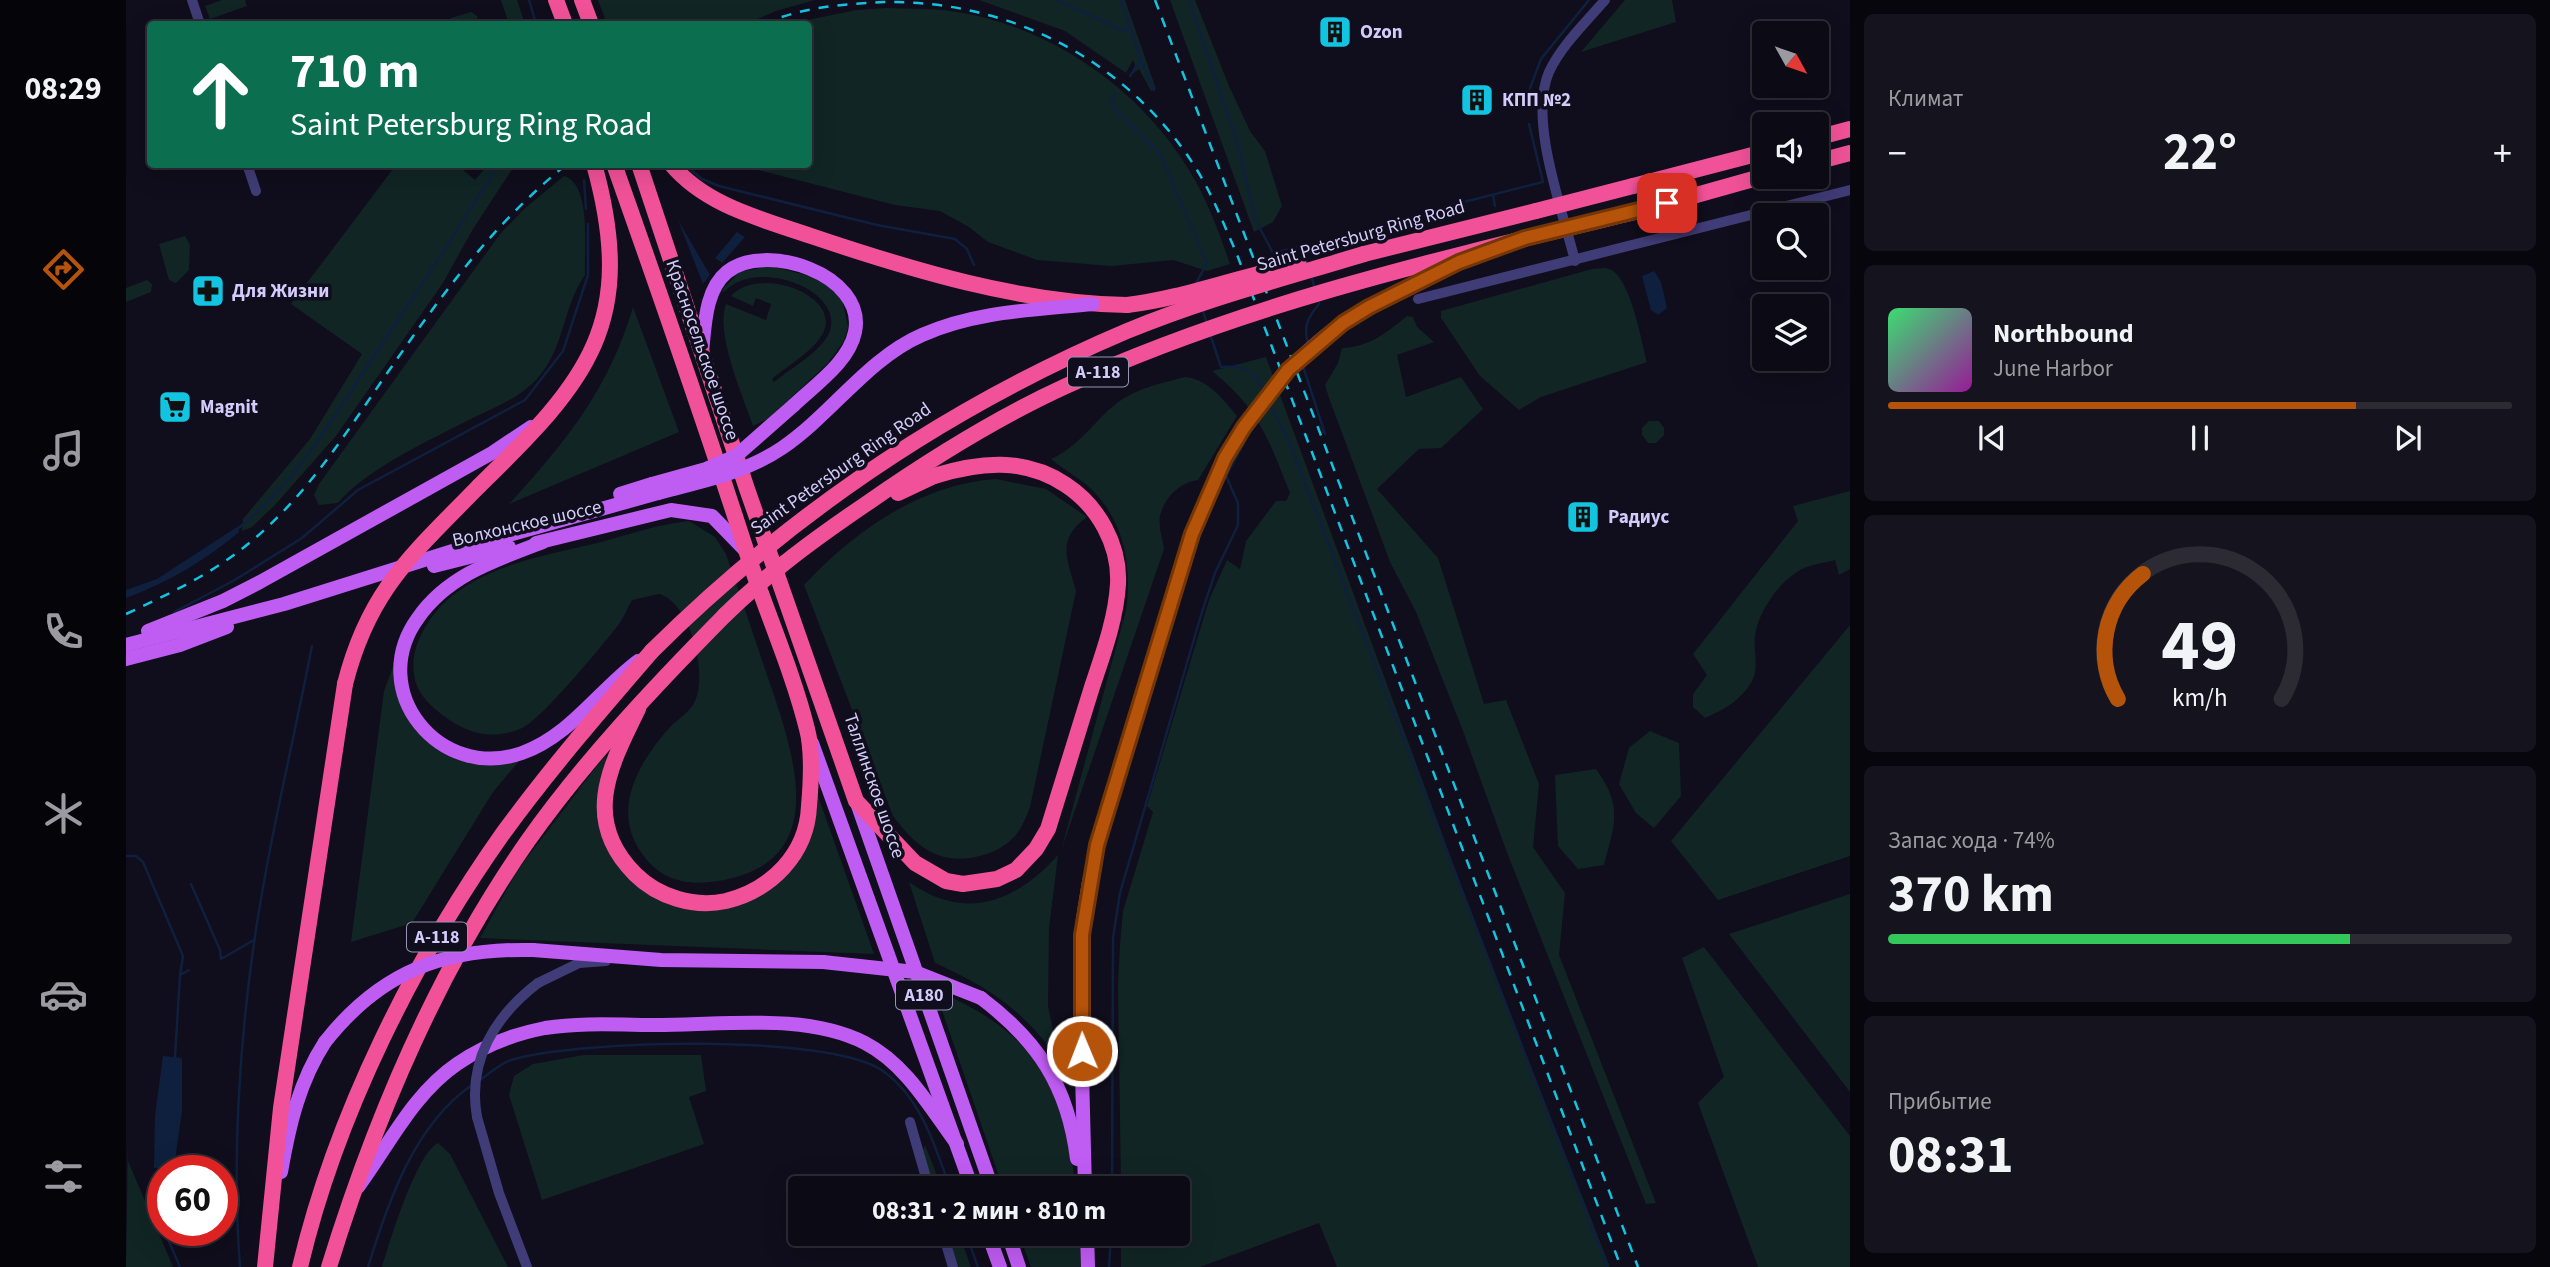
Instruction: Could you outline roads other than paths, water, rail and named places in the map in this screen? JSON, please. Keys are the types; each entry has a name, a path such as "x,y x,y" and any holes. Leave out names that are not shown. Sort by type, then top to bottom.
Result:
{"highway":[{"path":"548,0 553,21"},
{"path":"556,0 564,21"},
{"path":"582,0 591,21"},
{"path":"1829,135 1850,129"},
{"path":"1829,159 1850,153"},
{"name":"Saint Petersburg Ring Road","path":"300,1267 321,1194 377,1054 411,983 449,916 504,832 570,746 652,651 719,586 766,546 876,466 968,408 1047,367 1130,330 1221,298 1364,254 1752,155"},
{"path":"265,1267 281,1108 345,684 355,645 370,611 391,578 559,404 578,379 603,327 610,272 609,227 595,168"},
{"name":"Красносельское шоссе","path":"615,168 727,486 747,551"},
{"name":"Красносельское шоссе","path":"640,168 717,397"},
{"path":"675,168 691,184 734,208 936,275 1093,304 1155,302 1266,271 1364,254"},
{"name":"А-118","path":"329,1267 377,1125 439,989 473,926 527,842 590,762 725,615 777,567 888,489 1005,416 1065,386 1230,321 1525,238 1643,210 1752,179"},
{"name":"Таллинское шоссе","path":"717,397 856,801"},
{"path":"725,615 751,601 823,544 888,500 923,479 968,466 1028,467 1052,475 1077,492 1099,515 1110,539 1118,583 1111,626 1048,829 1036,849 1016,870 998,879 979,884 946,881 915,863 856,801"},
{"path":"638,709 612,762 605,788 607,826 622,860 636,875 671,897 695,902 742,897 767,884 785,867 800,845 810,806 808,732 747,551"}],"main road":[{"path":"1083,1176 1080,996 1083,929 1089,882 1115,782 1200,514 1225,458 1244,427 1288,370 1317,344 1369,307 1459,262 1525,238"},
{"path":"655,489 736,456 840,360 855,331 856,315 849,297 827,276 789,264 757,260 742,263 727,272 715,286 709,305 702,352"},
{"path":"655,489 757,463 781,449 889,354 919,336 957,321 992,314 1093,304"},
{"path":"126,643 261,582 492,453 524,433 559,404"},
{"name":"Волхонское шоссе","path":"126,643 284,604 655,489"},
{"name":"Волхонское шоссе","path":"304,598 671,510 694,511 712,516 747,551"},
{"path":"543,542 464,575 437,596 417,618 407,637 400,671 407,705 415,721 428,734 451,749 478,758 521,753 555,736 613,680 652,651"},
{"name":"Волхонское шоссе","path":"126,659 180,645 284,604"},
{"path":"808,732 968,1176"},
{"name":"Таллинское шоссе","path":"856,801 988,1176"},
{"path":"265,1267 289,1128 303,1083 324,1042 355,1007 410,970 470,952 533,950 662,960 822,962 915,972 946,982 981,998 1006,1017 1033,1045 1054,1076 1069,1117 1081,1176"},
{"path":"351,1196 386,1150 411,1108 433,1083 457,1064 517,1035 576,1025 771,1024 821,1029 848,1035 893,1062 957,1144"},
{"path":"992,1246 1000,1267"},
{"path":"1012,1246 1020,1267"},
{"path":"1087,1246 1088,1267"}],"street":[{"path":"192,0 199,21"},
{"path":"1575,261 1545,141 1541,107 1548,74 1556,60 1605,0"},
{"path":"248,168 256,191"},
{"path":"1418,299 1850,190"},
{"path":"527,1267 499,1193 477,1117 474,1088 479,1058 505,1013 538,983 579,963 662,960"},
{"path":"910,1122 926,1176"},
{"path":"947,1246 953,1267"}],"water":[{"path":"678,220 710,275 703,284"},
{"path":"737,232 745,237 722,263 715,258"},
{"path":"1654,271 1661,282 1667,308 1658,315 1651,310 1642,276"},
{"path":"237,527 239,532 200,561 171,578 126,598 126,590 157,579"},
{"path":"163,1056 182,1058 182,1111 176,1155 154,1155 155,1116"}],"waterway":[{"path":"529,0 535,21"},
{"path":"1057,0 1122,30 1130,28"},
{"path":"1121,0 1141,60 1130,76"},
{"path":"1189,0 1238,145 1255,219 1273,253 1303,246 1308,266"},
{"path":"1529,91 1541,59 1589,0"},
{"path":"1142,61 1154,90"},
{"path":"1115,94 1111,101 1115,109 1160,154 1207,263 1195,285"},
{"path":"1451,217 1448,206 1543,182 1529,124"},
{"path":"236,530 276,493 312,449 496,168"},
{"path":"689,168 702,179 719,186 877,225 955,239 967,249 974,265"},
{"path":"584,180 586,209"},
{"path":"1493,195 1495,206"},
{"path":"174,612 233,581 302,538 358,490 525,400 563,351 588,275 588,224"},
{"path":"1311,275 1315,289"},
{"path":"1308,343 1306,327 1319,304 1318,299"},
{"path":"1203,311 1207,324"},
{"path":"1210,334 1221,367 1247,370 1264,391"},
{"path":"1302,363 1325,434"},
{"path":"1268,401 1288,439 1607,1267"},
{"path":"1112,1176 1113,938 1120,893 1201,615 1215,573 1238,525 1238,503 1226,476 1244,443"},
{"path":"240,1267 238,1105 249,983 266,869 312,646"},
{"path":"126,856 136,856 143,862 183,956 180,975"},
{"path":"191,884 220,950 221,959 254,940"},
{"path":"175,1057 180,975 189,970"},
{"path":"480,1080 511,1060 589,1048 701,1044 812,1050 854,1059 883,1071 896,1082 925,1124 946,1176"},
{"path":"368,1267 394,1191 419,1143 434,1121 472,1085"},
{"path":"171,1246 180,1267"},
{"path":"970,1246 978,1267"},
{"path":"1109,1267 1110,1246"}],"railway":[{"path":"1155,0 1638,1267"},
{"path":"771,21 808,10 884,2 931,4 977,12 1022,26 1063,45 1102,69 1138,98 1170,132 1197,170 1236,252 1621,1267"},
{"path":"126,614 209,572 273,522 323,465 423,322 466,266 513,213 562,168"}],"place":[{"name":"Ozon","path":"1335,32"},
{"name":"КПП №2","path":"1477,100"},
{"name":"Для Жизни","path":"208,291"},
{"name":"Magnit","path":"175,407"},
{"name":"Радиус","path":"1583,517"}]}
